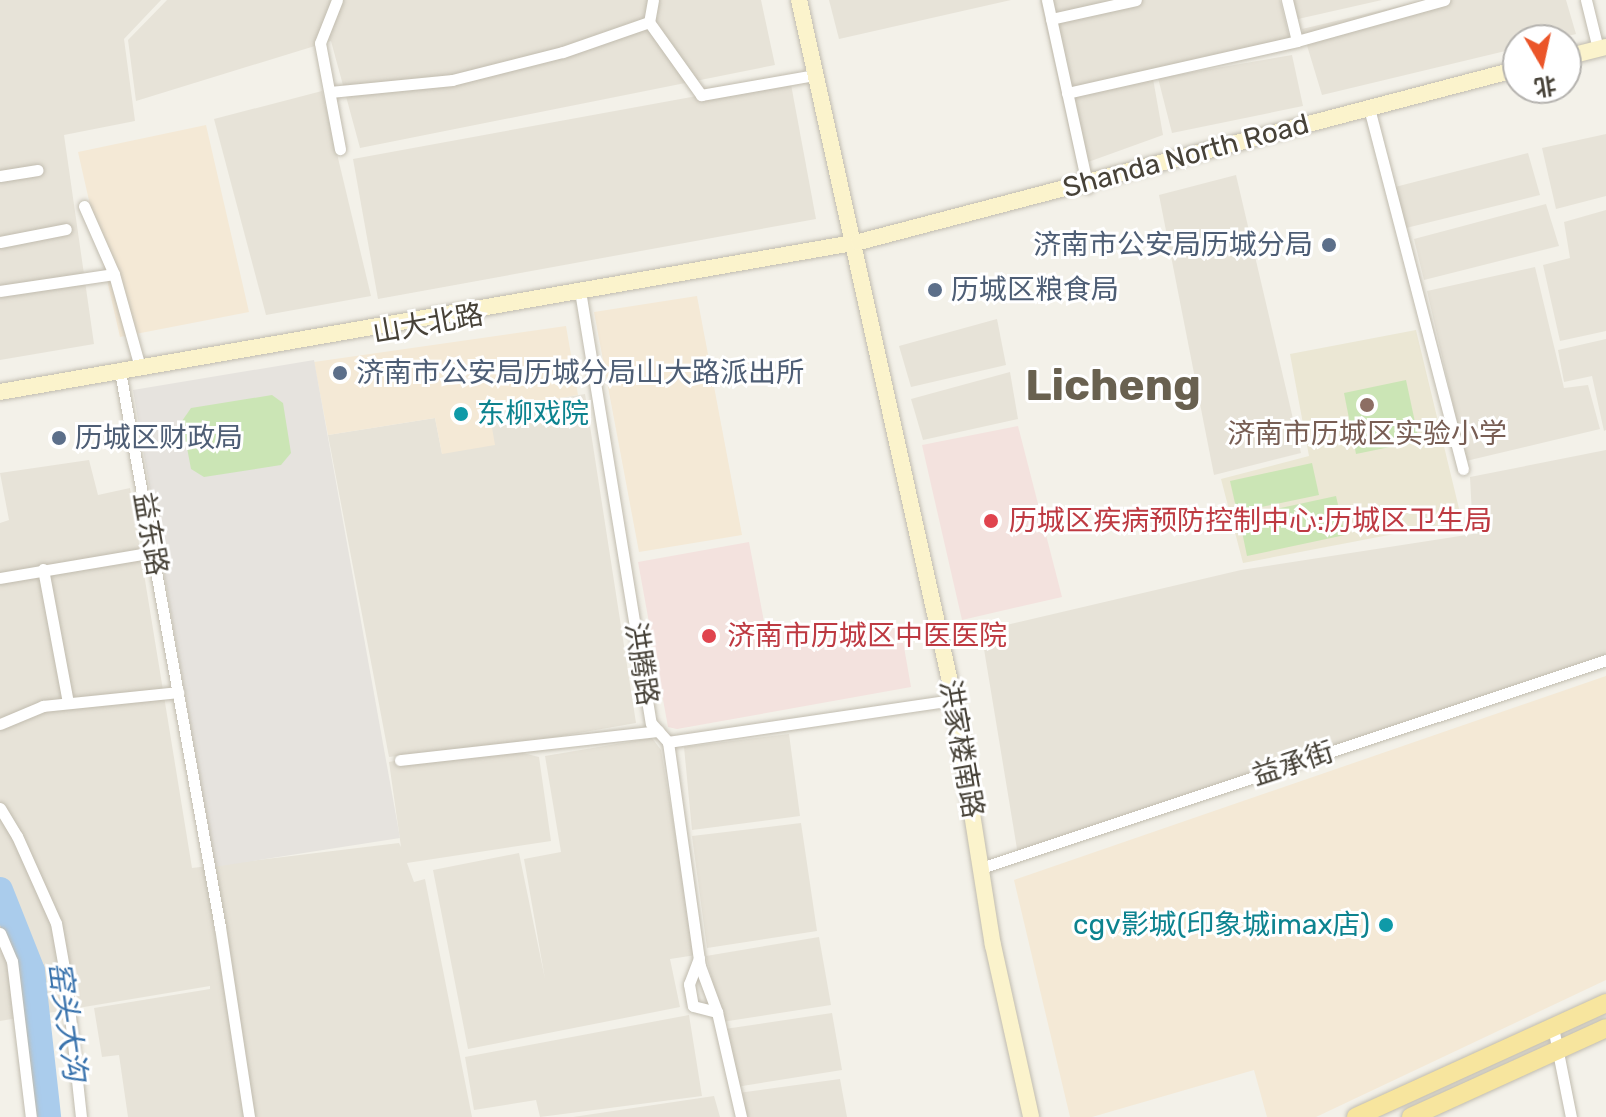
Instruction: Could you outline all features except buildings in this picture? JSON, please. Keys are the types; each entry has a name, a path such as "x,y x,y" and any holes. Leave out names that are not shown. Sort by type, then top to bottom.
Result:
{"main road":[{"name":"洪家楼南路","path":"799,0 954,700 993,945 1031,1117"},
{"path":"1582,54 1603,50"},
{"path":"1582,58 1603,50"},
{"name":"Shanda North Road","path":"1370,112 1502,74"},
{"name":"Shanda North Road","path":"854,246 1502,81"},
{"name":"山大北路","path":"0,398 854,246"},
{"name":"山大北路","path":"0,392 854,246"},
{"path":"1356,1117 1606,1003"},
{"path":"1411,1117 1431,1113 1606,1028"}],"street":[{"path":"337,0 320,43 340,149"},
{"path":"653,0 649,22 701,95 815,75"},
{"path":"1047,0 1087,185"},
{"path":"1051,19 1136,0"},
{"path":"1287,0 1297,41"},
{"path":"1067,93 1297,41 1444,0"},
{"path":"1586,0 1603,50"},
{"path":"330,92 452,80 563,52 649,22"},
{"path":"1370,112 1463,469"},
{"path":"0,176 38,170"},
{"path":"84,206 114,274 140,367"},
{"path":"0,242 66,229"},
{"path":"0,291 114,274"},
{"name":"洪腾路","path":"581,297 651,723 668,742 699,958 717,1012 741,1117"},
{"name":"益东路","path":"121,377 178,692 249,1117"},
{"path":"0,578 153,552"},
{"path":"43,569 68,703"},
{"name":"益承街","path":"981,868 1606,660"},
{"path":"0,724 43,706 178,692"},
{"path":"668,742 954,700"},
{"path":"400,760 658,731"},
{"path":"0,808 56,923 66,979 81,1117"},
{"path":"0,933 12,961 31,1117"},
{"path":"699,958 689,984 693,1006 717,1012"},
{"path":"1553,1027 1571,1117"}],"shaded area":[{"path":"0,0 161,0 124,39 135,121 64,135 94,344 0,360"},
{"path":"167,0 761,0 775,65 360,148 331,41 136,101 128,40"},
{"path":"829,0 1011,0 839,39"},
{"path":"1040,0 1280,0 1292,49 1152,73 1163,135 1077,166"},
{"path":"1293,0 1382,0 1298,19"},
{"path":"1425,0 1566,0 1573,24 1502,24 1502,52 1322,95 1302,29"},
{"path":"1292,55 1303,106 1172,133 1158,78"},
{"path":"790,79 816,219 378,299 353,159"},
{"path":"322,91 371,296 266,315 214,119"},
{"path":"206,125 249,312 120,337 78,152"},
{"path":"1606,134 1606,196 1556,209 1542,148"},
{"path":"1528,153 1540,195 1406,228 1395,187"},
{"path":"1236,175 1301,453 1214,475 1159,195"},
{"path":"1546,204 1559,246 1424,280 1414,239"},
{"path":"1606,210 1606,331 1560,341 1543,265 1570,258 1564,222"},
{"path":"1535,267 1564,388 1588,385 1600,429 1466,461 1427,291"},
{"path":"697,296 742,535 639,552 594,312"},
{"path":"997,319 1006,365 911,387 899,346"},
{"path":"566,326 578,395 489,410 495,445 442,454 435,418 328,435 314,362"},
{"name":"济南市历城区实验小学","path":"1416,330 1462,521 1243,563 1221,479 1309,456 1290,354"},
{"path":"1606,339 1604,431 1592,376 1564,382 1558,350"},
{"path":"314,360 400,838 214,867 133,390"},
{"path":"1010,372 1018,419 923,440 911,399"},
{"path":"585,394 636,723 521,743 523,753 539,757 551,841 407,863 414,882 425,879 472,1117 128,1117 119,1055 102,1057 94,1008 210,989 210,986 0,1021 0,523 9,520 0,473 89,460 98,495 130,488 192,868 399,843 401,847 389,762 470,748 389,757 328,435 435,418 442,454 489,410"},
{"name":"历城区疾病预防控制中心:历城区卫生局","path":"1018,426 1062,597 962,620 922,445"},
{"path":"1606,450 1606,655 1018,855 981,631 1241,570 1473,534 1470,477"},
{"name":"济南市历城区中医医院","path":"749,542 769,648 900,624 911,687 677,729 668,727 638,562"},
{"path":"1606,676 1606,980 1316,1117 1267,1117 1254,1070 1092,1117 1070,1117 1014,880"},
{"path":"789,734 800,816 692,830 684,747"},
{"path":"652,738 661,750 696,955 670,959 680,1007 468,1049 433,870 519,853 545,979 524,859 561,852 545,756"},
{"path":"801,823 817,931 707,948 692,836"},
{"path":"819,937 831,1005 722,1022 706,956"},
{"path":"832,1013 842,1070 730,1088 718,1030"},
{"path":"689,1015 702,1096 540,1117 536,1100 474,1110 465,1057"},
{"path":"840,1079 847,1117 736,1117 731,1094"},
{"path":"714,1096 720,1117 573,1117"}],"green space":[{"path":"1406,380 1419,441 1356,454 1344,393"},
{"path":"272,395 283,403 291,453 281,465 204,477 191,469 182,421 191,408"},
{"path":"1312,463 1319,495 1237,512 1230,481"},
{"path":"1336,496 1345,535 1247,556 1239,517"}],"waterway":[{"name":"窑头大沟","path":"0,890 32,971 48,1117"}],"place":[{"name":"济南市公安局历城分局","path":"1329,245"},
{"name":"历城区粮食局","path":"935,290"},
{"name":"济南市公安局历城分局山大路派出所","path":"340,373"},
{"name":"济南市历城区实验小学","path":"1367,405"},
{"name":"东柳戏院","path":"461,414"},
{"name":"历城区财政局","path":"59,438"},
{"name":"历城区疾病预防控制中心:历城区卫生局","path":"991,521"},
{"name":"济南市历城区中医医院","path":"709,636"},
{"name":"cgv影城(印象城imax店)","path":"1386,925"}],"district":[{"name":"Licheng","path":"1113,385"}]}
